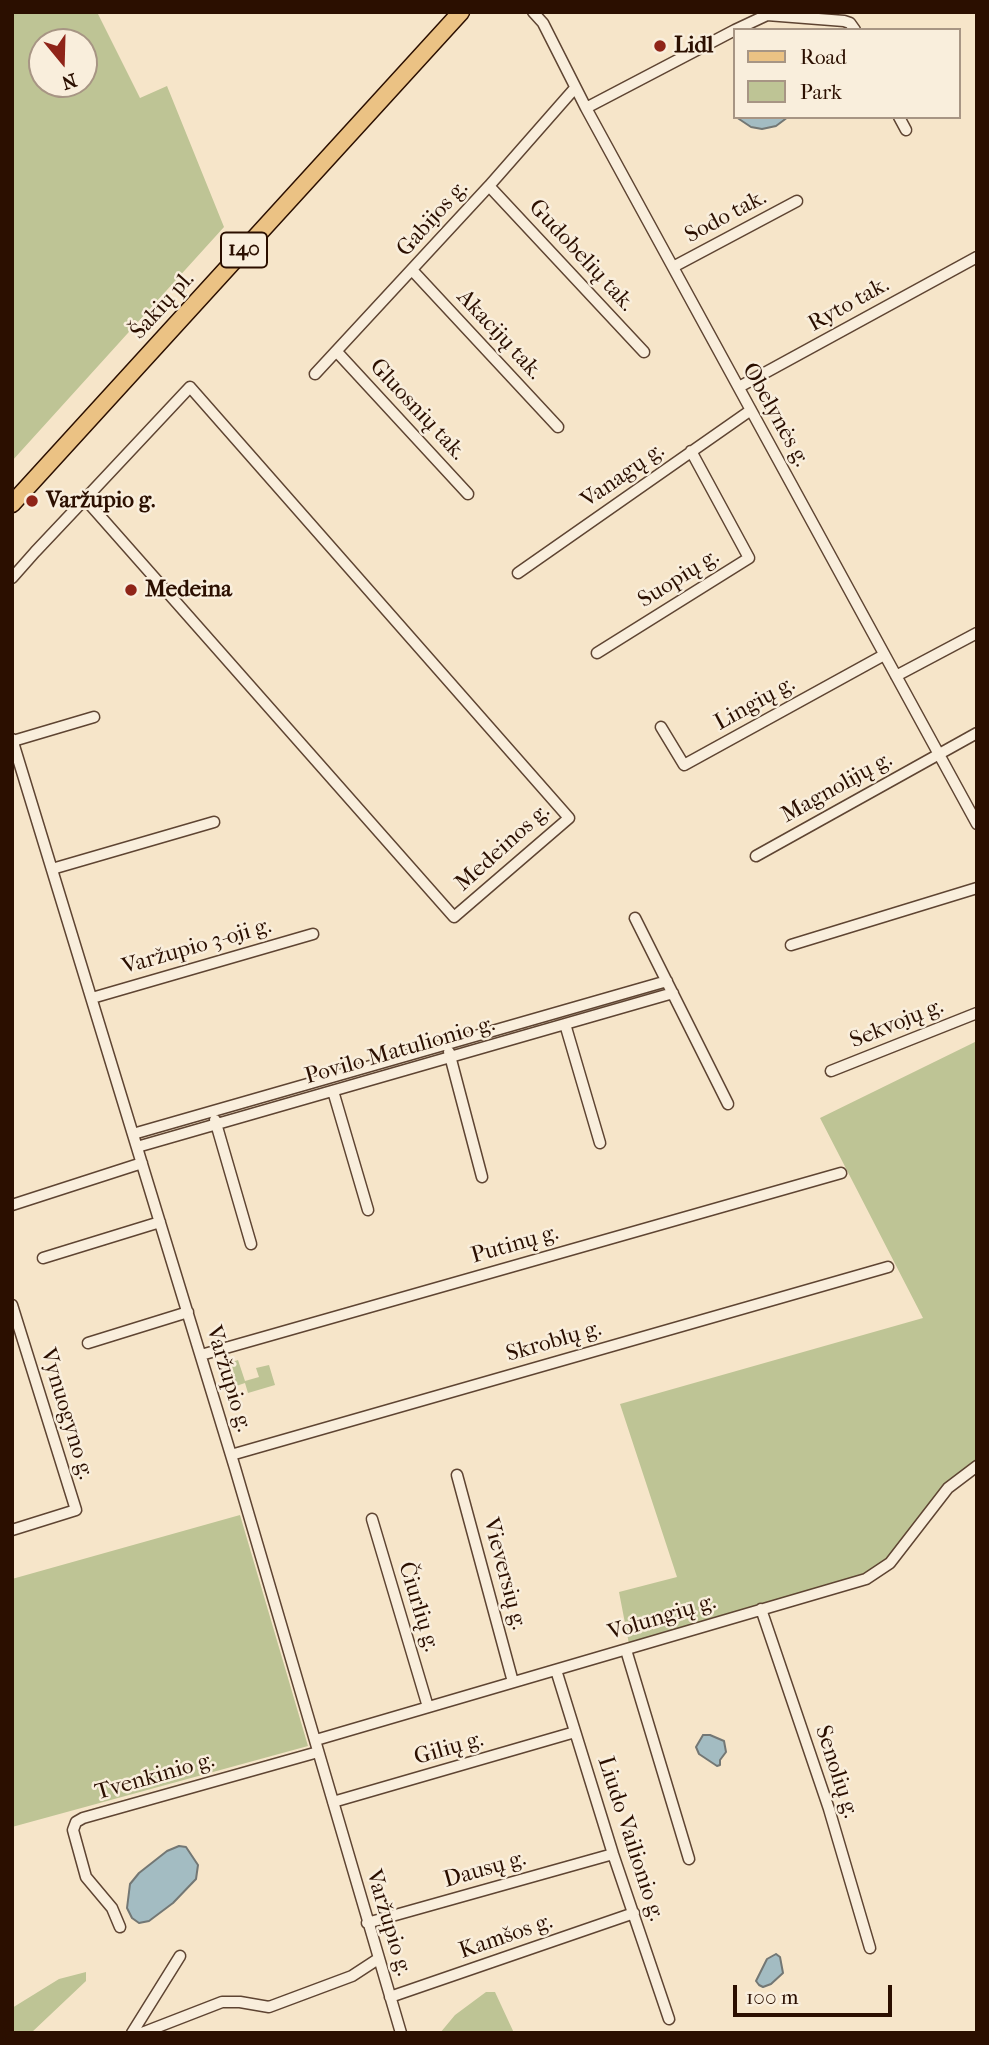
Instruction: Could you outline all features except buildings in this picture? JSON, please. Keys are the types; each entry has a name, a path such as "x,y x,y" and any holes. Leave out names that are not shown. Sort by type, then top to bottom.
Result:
{"main road":[{"name":"Šakių pl.","path":"12,504 461,12"},
{"name":"Šakių pl.","path":"403,76 475,12"}],"street":[{"name":"Obelynės g.","path":"533,12 542,17 575,88 977,824"},
{"path":"739,28 767,15 844,21 853,28"},
{"path":"586,108 734,31"},
{"name":"Gabijos g.","path":"315,374 489,186 575,88"},
{"path":"900,119 906,130"},
{"name":"Gudobelių tak.","path":"489,186 644,352"},
{"name":"Sodo tak.","path":"673,267 797,201"},
{"name":"Ryto tak.","path":"739,387 977,257"},
{"name":"Akacijų tak.","path":"412,270 558,427"},
{"name":"Gluosnių tak.","path":"337,352 468,494"},
{"name":"Medeinos g.","path":"190,387 569,818 454,917 85,499 190,387"},
{"name":"Vanagų g.","path":"518,573 751,410"},
{"name":"Suopių g.","path":"597,653 749,558 691,451"},
{"path":"12,578 85,499"},
{"path":"896,676 977,632"},
{"name":"Lingių g.","path":"661,727 684,765 884,655"},
{"path":"13,740 94,717"},
{"name":"Magnolijų g.","path":"756,856 977,733"},
{"name":"Varžupio g.","path":"13,740 201,1355 401,2033"},
{"path":"52,869 214,822"},
{"path":"791,945 977,888"},
{"path":"635,918 729,1104"},
{"name":"Varžupio 3-oji g.","path":"92,998 313,934"},
{"name":"Povilo Matulionio g.","path":"133,1134 667,981"},
{"name":"Povilo Matulionio g.","path":"137,1147 673,993"},
{"name":"Sekvojų g.","path":"831,1071 977,1013"},
{"path":"565,1024 600,1143"},
{"path":"447,1044 482,1177"},
{"path":"333,1091 368,1210"},
{"path":"213,1111 251,1244"},
{"path":"12,1205 142,1163"},
{"name":"Putinų g.","path":"201,1355 841,1173"},
{"path":"43,1258 160,1222"},
{"name":"Skroblų g.","path":"231,1455 888,1267"},
{"name":"Vynuogyno g.","path":"12,1305 76,1510 12,1530"},
{"path":"88,1343 188,1312"},
{"name":"Volungių g.","path":"316,1740 849,1585 879,1572 903,1548 948,1488 977,1466"},
{"name":"Vieversių g.","path":"457,1475 513,1682"},
{"name":"Čiurlių g.","path":"372,1519 428,1707"},
{"name":"Senolių g.","path":"761,1609 829,1810 870,1948"},
{"path":"626,1650 689,1859"},
{"name":"Liudo Vailionio g.","path":"556,1670 613,1854 669,2019"},
{"name":"Gilių g.","path":"333,1802 575,1732"},
{"name":"Tvenkinio g.","path":"120,1927 112,1908 86,1877 74,1830 76,1822 318,1752"},
{"name":"Dausų g.","path":"367,1923 613,1854"},
{"name":"Kamšos g.","path":"390,1997 634,1913"},
{"path":"132,2033 180,1956"},
{"path":"142,2033 222,2002 269,2007 352,1976 378,1959"}],"green space":[{"path":"12,12 97,12 140,98 167,86 224,227 12,461"},
{"path":"977,1041 977,1461 952,1478 890,1558 869,1573 629,1644 619,1592 677,1577 620,1404 923,1318 820,1118"},
{"path":"238,1360 245,1381 259,1377 256,1368 269,1365 275,1385 248,1393 245,1383 230,1388 223,1365"},
{"path":"240,1515 308,1746 12,1827 12,1579"},
{"path":"86,1972 86,1981 31,2033 12,2033 12,2008 59,1979"},
{"path":"486,1992 495,1992 514,2033 440,2033 455,2015"}],"water":[{"path":"739,119 785,119 776,126 762,129 751,127"},
{"path":"703,1735 724,1741 726,1752 720,1765 717,1766 699,1754 696,1747"},
{"path":"179,1846 186,1847 198,1865 196,1879 173,1903 149,1921 139,1923 132,1918 127,1908 130,1884 139,1873 167,1851"},
{"path":"776,1954 780,1957 783,1973 771,1984 763,1987 756,1981 767,1959"}],"place":[{"name":"Lidl","path":"660,46"},
{"name":"Varžupio g.","path":"32,501"},
{"name":"Medeina","path":"131,590"}]}
